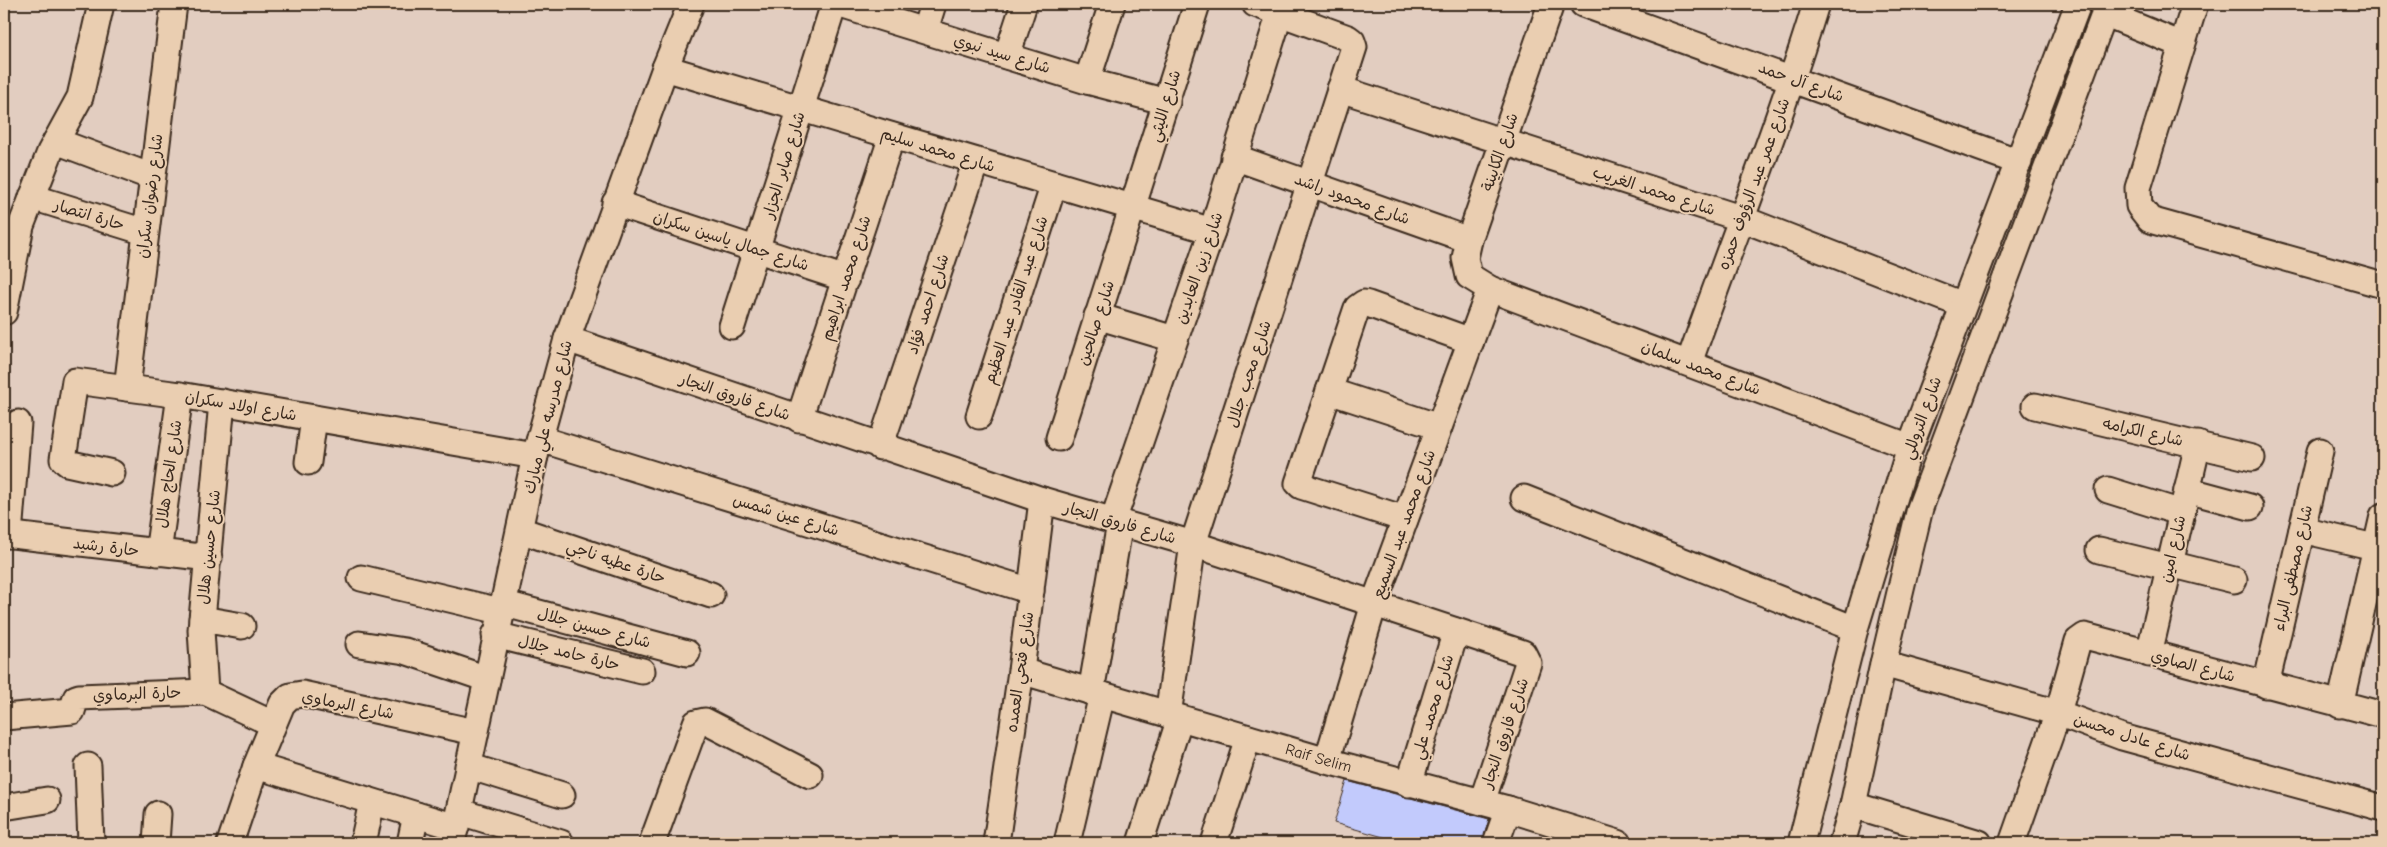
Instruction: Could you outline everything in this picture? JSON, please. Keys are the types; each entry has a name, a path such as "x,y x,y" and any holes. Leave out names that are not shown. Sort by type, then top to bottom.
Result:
{"street":[{"path":"4,312 21,226 56,141 80,97 101,4"},
{"name":"شارع رضوان سكران","path":"128,388 145,232 174,4"},
{"name":"شارع مدرسه علي مبارك","path":"456,827 499,616 538,447 567,339 664,68 691,4"},
{"name":"شارع سيد نبوي","path":"836,4 1086,81 1167,102"},
{"name":"شارع صابر الجزار","path":"732,326 836,4"},
{"path":"925,30 933,4"},
{"path":"1007,56 1024,4"},
{"path":"1086,81 1112,4"},
{"name":"شارع الليثي","path":"1134,208 1197,4"},
{"path":"1255,4 1280,13"},
{"name":"شارع الكابينة","path":"1490,289 1468,276 1465,258 1469,240 1551,4"},
{"name":"شارع آل حمد","path":"1583,4 1624,11 1793,79 2019,162"},
{"name":"شارع عمر عبد الرؤوف حمزه","path":"1689,363 1740,218 1793,79 1816,4"},
{"name":"شارع التروللي","path":"1801,843 1855,629 1910,448 2078,4"},
{"path":"2195,4 2138,188 2139,206 2150,220 2383,285"},
{"path":"2106,9 2182,44"},
{"name":"شارع التروللي","path":"1842,843 1853,805 1882,664 1920,508 2106,9"},
{"name":"شارع محب جلال","path":"1140,843 1174,716 1193,544 1354,47 1352,41 1280,13"},
{"name":"شارع زين العابدين","path":"1067,843 1097,694 1116,522 1174,340 1212,231 1280,13"},
{"name":"شارع محمد سليم","path":"664,68 1212,231"},
{"name":"شارع محمد الغريب","path":"1340,89 1740,218 1963,305"},
{"name":"شارع محمد ابراهيم","path":"799,420 892,136"},
{"path":"56,141 152,177"},
{"name":"شارع محمود راشد","path":"1234,157 1469,240"},
{"name":"شارع احمد فؤاد","path":"880,447 976,161"},
{"name":"شارع عبد القادر عبد العظيم","path":"979,416 1054,184"},
{"name":"حارة انتصار","path":"32,197 145,232"},
{"name":"شارع جمال ياسين سكران","path":"615,203 846,279"},
{"name":"شارع صالحين","path":"1059,438 1097,316 1134,208"},
{"name":"شارع محمد سلمان","path":"1490,289 1910,448"},
{"name":"شارع محمد عبد السميع","path":"1327,761 1374,604 1490,289"},
{"path":"1405,519 1300,486 1298,483 1357,308 1364,303 1471,341"},
{"path":"1097,316 1174,340"},
{"name":"شارع فاروق النجار","path":"567,339 880,447 1042,500 1193,544 1526,654 1528,664 1482,802"},
{"name":"شارع اولاد سكران","path":"112,473 67,463 63,459 73,384 75,381 180,395 314,418 538,447"},
{"path":"1329,391 1439,427"},
{"name":"شارع الحاج هلال","path":"158,553 180,395"},
{"name":"شارع حسين هلال","path":"205,692 202,619 222,402"},
{"name":"شارع الكرامه","path":"2035,406 2252,458"},
{"path":"308,462 314,418"},
{"path":"6,535 18,423"},
{"name":"شارع امين","path":"2148,654 2198,444"},
{"name":"شارع عين شمس","path":"538,447 1031,590"},
{"name":"شارع مصطفى البراء","path":"2266,686 2320,451"},
{"path":"2108,490 2184,501 2250,507"},
{"path":"1524,498 1855,629"},
{"name":"شارع فتحي العمده","path":"996,843 1021,671 1042,500"},
{"path":"2340,705 2380,548 2383,516"},
{"name":"حارة عطيه ناجي","path":"520,530 711,595"},
{"path":"2302,530 2380,548"},
{"name":"حارة رشيد","path":"6,535 209,558"},
{"path":"2099,550 2234,580"},
{"path":"361,578 499,616"},
{"name":"شارع حسين جلال","path":"499,616 687,653"},
{"name":"حارة حامد جلال","path":"499,616 642,672"},
{"path":"202,619 242,626"},
{"name":"شارع محمد علي","path":"1409,784 1456,631"},
{"name":"شارع الصاوي","path":"2058,713 2078,641 2081,638 2090,636 2266,686 2383,715"},
{"path":"359,644 405,651 487,679"},
{"name":"شارع عادل محسن","path":"1882,664 2058,713 2122,737 2383,808"},
{"name":"Raif Selim","path":"1021,671 1327,761 1508,809 1618,843"},
{"name":"حارة البرماوي","path":"4,717 72,711 76,698 79,697 205,692 273,724"},
{"name":"شارع البرماوي","path":"230,843 256,766 273,724 286,699 296,694 475,732"},
{"path":"2012,843 2058,713"},
{"path":"1833,716 1869,730"},
{"path":"652,843 683,753 696,723 700,721 705,721 810,775"},
{"path":"1214,843 1248,738"},
{"path":"88,766 91,843"},
{"path":"256,766 456,827 561,843"},
{"path":"468,766 562,795"},
{"path":"4,807 47,800"},
{"path":"363,843 372,802"},
{"path":"1853,805 1979,843"},
{"path":"1496,843 1508,809"},
{"path":"156,843 158,814"},
{"path":"410,843 416,815"}],"building":[{"path":"1347,781 1489,819 1482,843 1384,843 1387,838 1334,823"}]}
